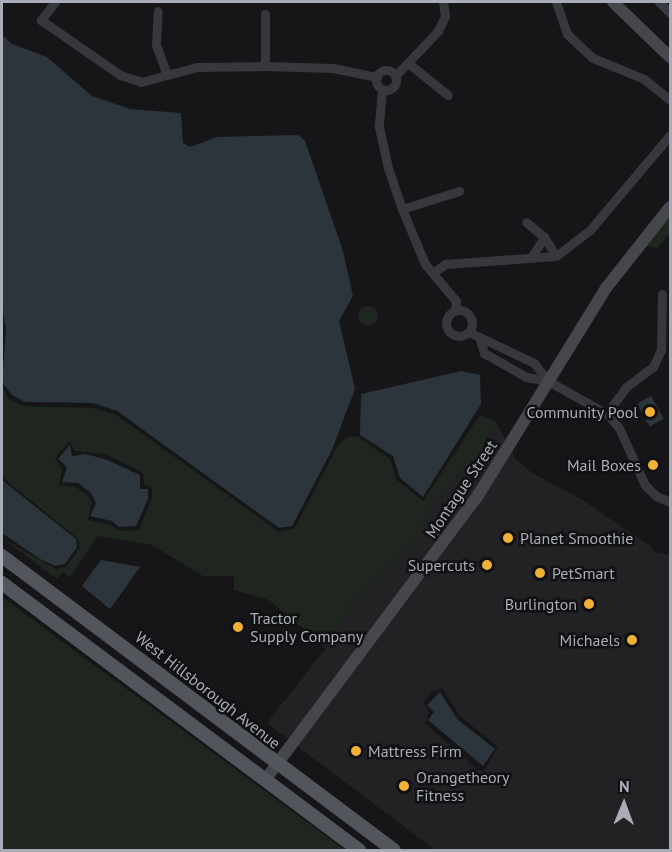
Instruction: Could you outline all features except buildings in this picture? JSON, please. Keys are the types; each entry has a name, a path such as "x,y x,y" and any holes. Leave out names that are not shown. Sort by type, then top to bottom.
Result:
{"main road":[{"name":"West Hillsborough Avenue","path":"2,555 277,765 394,850"},
{"path":"2,583 359,850"}],"street":[{"path":"54,2 42,20 120,75 141,82 197,67 333,68 376,76 384,70 395,76"},
{"path":"382,89 394,85 395,76 438,31 445,16 443,2"},
{"path":"556,2 567,34 593,58 644,79 670,100"},
{"path":"613,2 670,57"},
{"path":"659,2 670,13"},
{"path":"158,10 156,44 167,75"},
{"path":"265,14 265,66"},
{"path":"408,63 448,95"},
{"path":"376,76 382,89 380,127 388,168 425,264 456,301 456,310 446,323 449,333 461,336 469,332 473,321 467,312 456,310"},
{"path":"434,272 445,264 556,256 591,230 670,135"},
{"path":"402,209 459,191"},
{"name":"Montague Street","path":"265,780 477,497 606,288 670,207"},
{"path":"526,222 544,237 556,256"},
{"path":"531,258 544,237"},
{"path":"606,414 626,387 653,367 661,350 662,294"},
{"path":"469,332 480,339 493,340 534,363 548,381"},
{"path":"480,339 484,353 526,377 548,381 606,414 618,428 645,484 656,496 670,502"}],"shaded area":[{"path":"2,35 12,44 47,57 92,96 130,109 181,113 183,143 190,147 217,137 298,135 305,141 343,251 353,296 339,321 355,389 332,450 292,526 279,528 117,411 93,403 25,402 12,395 2,382 6,329 2,305"},
{"path":"670,214 670,232 658,248 644,246"},
{"path":"368,306 375,309 378,316 375,323 368,326 361,323 358,316 361,309"},
{"path":"461,371 480,375 481,404 423,497 400,478 393,456 360,435 361,394"},
{"path":"2,387 9,399 23,406 92,408 115,414 279,532 295,528 338,445 347,437 357,436 390,459 397,480 423,501 480,415 495,421 482,449 436,500 412,543 352,604 326,648 269,600 234,590 234,576 203,576 152,545 98,536 70,577 63,572 57,579 2,538 56,569 66,567 80,547 77,538 2,477","holes":["70,441 75,451 106,454 143,473 144,485 152,488 152,498 139,530 119,531 111,525 88,520 92,503 88,496 76,487 59,485 62,468 55,458"]},
{"name":"Community Pool","path":"651,396 664,419 650,426 637,404"},
{"path":"495,421 507,441 474,494 290,740 267,723 326,648 352,604 412,543 436,500 482,449"},
{"path":"70,445 72,456 85,454 105,459 140,475 140,489 148,489 148,499 136,526 119,527 112,521 90,516 96,503 91,493 78,483 62,482 67,467 58,459"},
{"path":"513,450 514,458 531,472 584,501 652,547 654,552 670,555 670,850 435,850 297,746 427,574","holes":["442,688 460,716 498,747 484,771 477,769 425,723 429,713 424,702 431,692"]},
{"path":"2,480 76,539 77,547 65,564 55,566 40,559 2,533"},
{"path":"101,560 140,567 110,609 82,586"},
{"path":"2,597 345,850 2,850"},
{"path":"440,692 457,719 495,749 483,766 428,720 434,712 427,705"}],"place":[{"name":"Community Pool","path":"650,412"},
{"name":"Mail Boxes","path":"653,465"},
{"name":"Planet Smoothie","path":"508,538"},
{"name":"Supercuts","path":"487,565"},
{"name":"PetSmart","path":"540,573"},
{"name":"Burlington","path":"589,604"},
{"name":"Tractor Supply Company","path":"238,627"},
{"name":"Michaels","path":"632,640"},
{"name":"Mattress Firm","path":"356,751"},
{"name":"Orangetheory Fitness","path":"404,786"}]}
